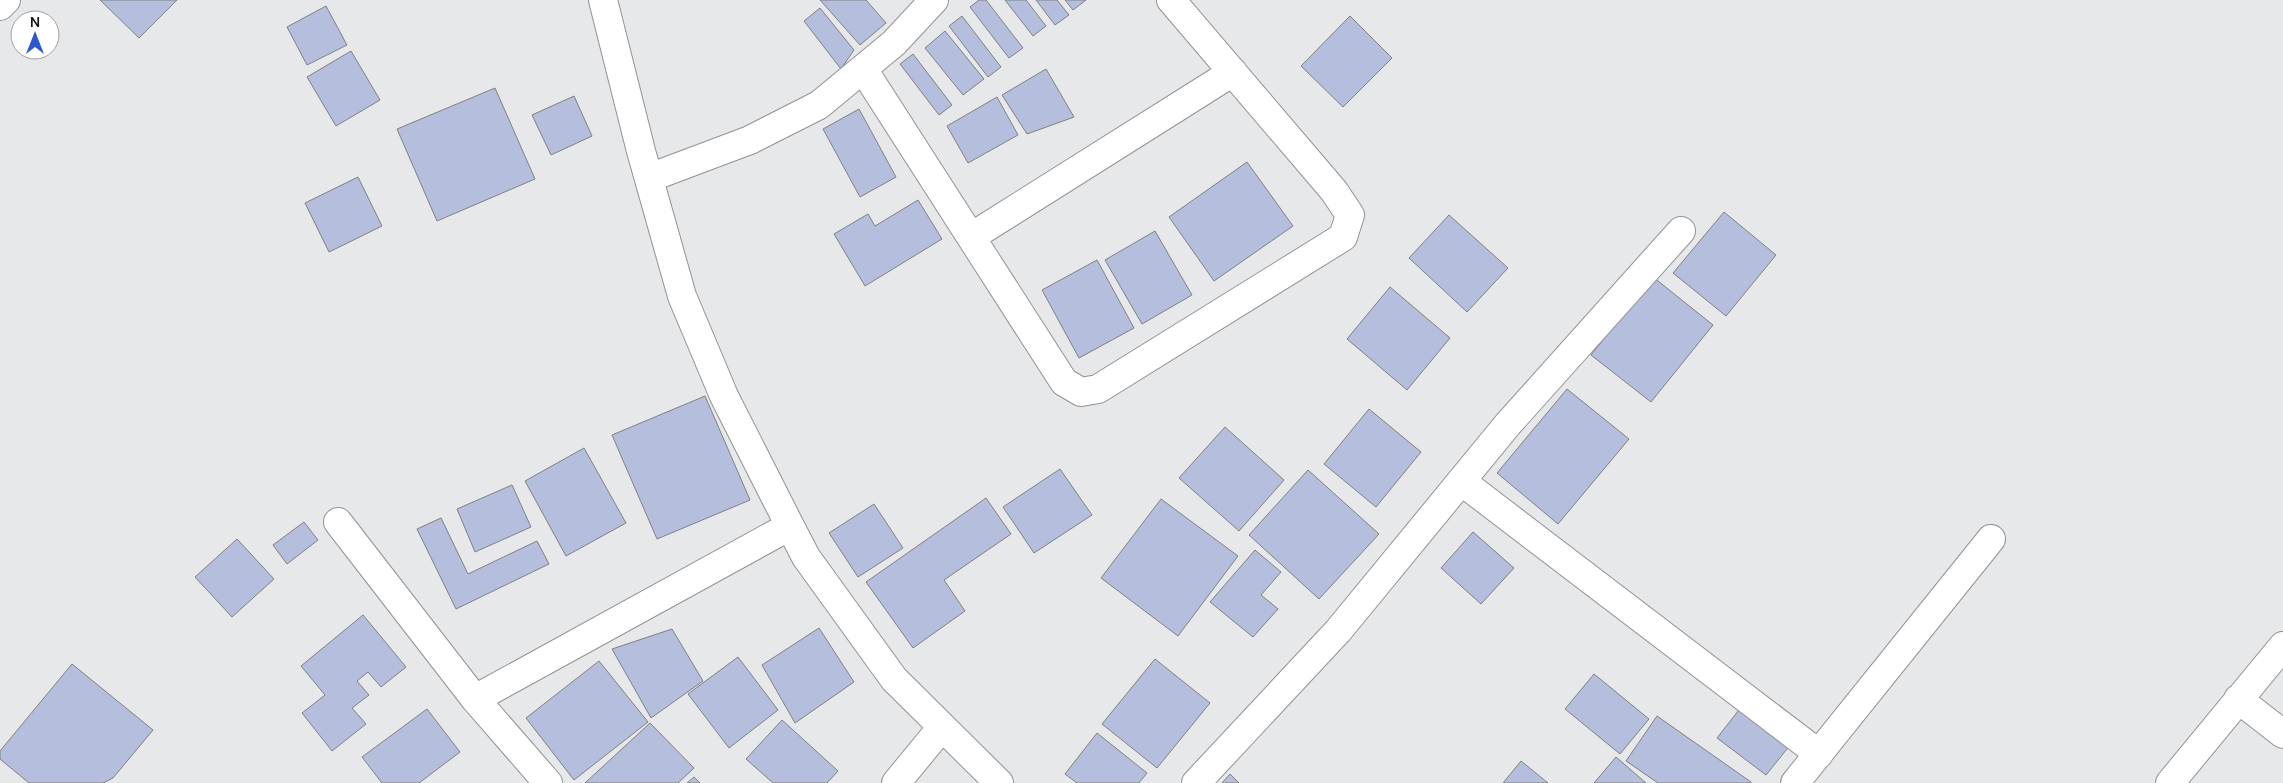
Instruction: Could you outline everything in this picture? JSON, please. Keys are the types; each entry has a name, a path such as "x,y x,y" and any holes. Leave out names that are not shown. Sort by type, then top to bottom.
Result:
{"street":[{"path":"0,6 6,0"},
{"path":"603,0 682,296 724,396 806,557 894,679 999,783"},
{"path":"649,178 750,140 819,105 894,43 934,0"},
{"path":"863,69 1064,382 1081,392 1098,389 1343,237 1350,215 1334,191 1171,0"},
{"path":"971,237 1233,72"},
{"path":"1196,783 1338,631 1508,424 1681,231"},
{"path":"1461,481 1818,754"},
{"path":"338,522 475,699 548,783"},
{"path":"475,699 790,526"},
{"path":"1795,783 1991,539"},
{"path":"2170,783 2283,646"},
{"path":"2238,699 2283,734"},
{"path":"896,783 942,727"}],"building":[{"path":"100,0 177,0 139,38"},
{"path":"820,0 866,0 886,23 860,45"},
{"path":"979,0 986,0 1023,48 1009,58 970,7"},
{"path":"1005,0 1026,0 1046,26 1033,36"},
{"path":"1036,0 1057,0 1069,15 1055,25"},
{"path":"1065,0 1086,0 1073,10"},
{"path":"326,6 347,45 307,65 287,27"},
{"path":"820,8 854,50 841,69 804,21"},
{"path":"962,16 1001,67 988,77 949,26"},
{"path":"1350,16 1392,58 1343,107 1301,66"},
{"path":"945,31 984,79 963,95 925,48"},
{"path":"351,51 380,100 336,126 307,77"},
{"path":"913,54 952,105 939,115 900,64"},
{"path":"1046,69 1074,117 1027,134 1002,95"},
{"path":"495,88 535,179 437,221 397,129"},
{"path":"574,96 592,136 551,155 532,115"},
{"path":"997,97 1018,135 968,163 947,126"},
{"path":"859,109 896,177 860,197 823,129"},
{"path":"1247,162 1293,226 1214,281 1169,217"},
{"path":"358,177 382,226 329,252 305,203"},
{"path":"918,200 942,239 865,286 834,234 868,214 875,226"},
{"path":"1724,212 1776,255 1726,316 1673,273"},
{"path":"1449,215 1508,268 1467,312 1409,258"},
{"path":"1155,231 1192,295 1142,324 1105,260"},
{"path":"1097,260 1134,328 1079,358 1042,290"},
{"path":"1653,277 1713,325 1651,402 1591,355"},
{"path":"1390,287 1450,338 1407,390 1347,339"},
{"path":"1567,389 1629,439 1558,524 1497,473"},
{"path":"705,396 750,500 657,539 612,435"},
{"path":"1369,409 1421,452 1376,507 1324,464"},
{"path":"1225,427 1284,480 1239,531 1179,478"},
{"path":"584,448 626,523 566,556 525,481"},
{"path":"1060,469 1092,515 1034,553 1003,507"},
{"path":"1308,470 1379,534 1319,599 1249,535"},
{"path":"512,485 531,527 475,552 457,509"},
{"path":"986,498 1011,534 944,580 965,611 913,648 866,582"},
{"path":"1161,499 1238,556 1178,636 1101,578"},
{"path":"874,504 903,548 858,577 829,533"},
{"path":"441,518 468,574 537,541 549,564 456,609 417,529"},
{"path":"304,522 318,540 287,564 273,545"},
{"path":"1473,532 1514,568 1481,604 1441,568"},
{"path":"237,539 274,579 232,617 195,577"},
{"path":"1255,550 1281,572 1261,595 1278,609 1253,637 1210,602"},
{"path":"363,615 406,667 381,687 368,672 357,681 369,695 352,708 366,724 332,751 302,713 325,695 301,666"},
{"path":"819,628 854,682 795,723 762,665"},
{"path":"672,629 703,681 651,718 612,649"},
{"path":"738,657 778,710 729,748 688,694"},
{"path":"1155,659 1210,703 1157,768 1102,724"},
{"path":"599,661 648,722 574,780 526,718"},
{"path":"72,664 153,730 113,778 103,783 29,783 0,759 0,751"},
{"path":"1594,674 1649,719 1620,754 1565,709"},
{"path":"1742,706 1791,744 1766,775 1717,738"},
{"path":"427,709 460,752 419,783 382,783 362,757"},
{"path":"1657,716 1751,783 1658,783 1626,761"},
{"path":"782,720 838,771 827,783 773,783 746,759"},
{"path":"650,723 694,768 678,783 585,783"},
{"path":"1097,733 1147,773 1139,783 1077,783 1065,774"},
{"path":"1616,757 1646,783 1594,783"},
{"path":"1521,761 1548,783 1503,783"},
{"path":"1230,774 1239,783 1222,783"},
{"path":"694,777 700,783 687,783"}]}
